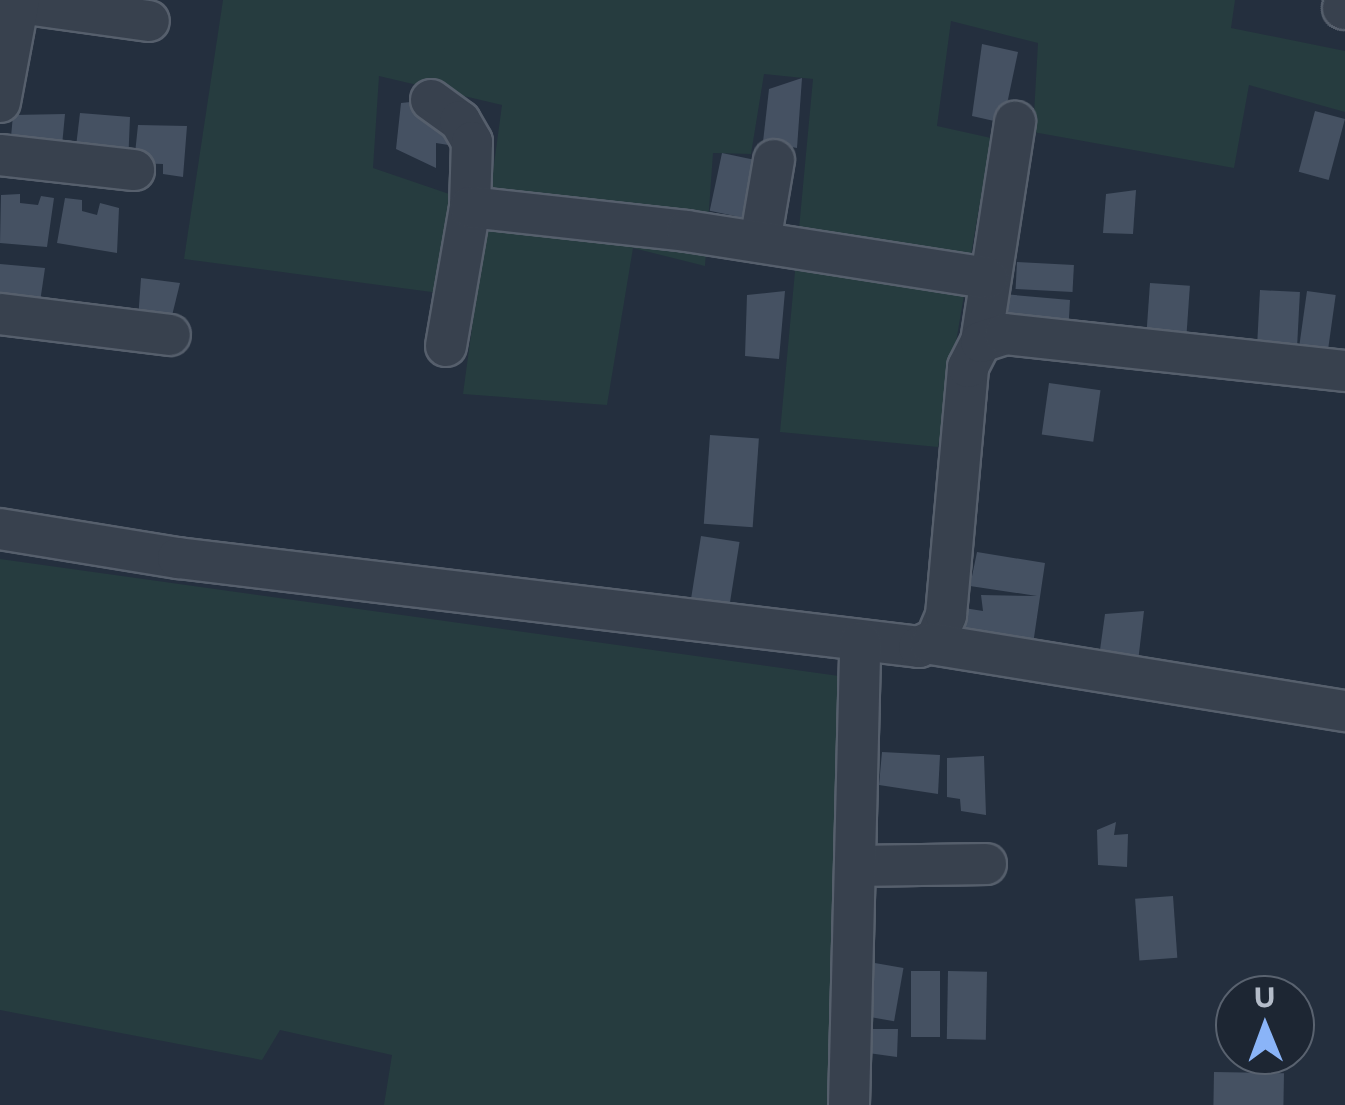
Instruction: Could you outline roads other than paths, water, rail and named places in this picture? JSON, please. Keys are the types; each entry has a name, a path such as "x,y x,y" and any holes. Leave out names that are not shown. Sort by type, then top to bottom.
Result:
{"street":[{"path":"0,102 19,2 150,21"},
{"path":"430,100 460,121 472,142 470,207 446,346"},
{"path":"931,644 946,616 968,367 981,342 986,278 1015,122"},
{"path":"0,156 134,170"},
{"path":"760,242 774,160"},
{"path":"470,207 760,242 986,278"},
{"path":"0,314 170,335"},
{"path":"981,342 1021,336 1345,371"},
{"path":"0,529 178,558 860,642 931,644 1345,711"},
{"path":"849,1105 858,866 860,642"},
{"path":"858,866 986,864"}]}
